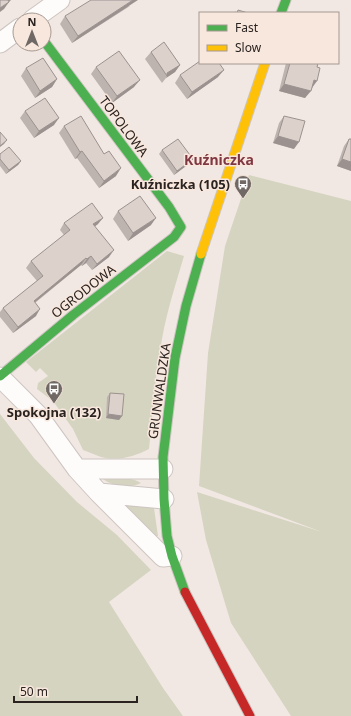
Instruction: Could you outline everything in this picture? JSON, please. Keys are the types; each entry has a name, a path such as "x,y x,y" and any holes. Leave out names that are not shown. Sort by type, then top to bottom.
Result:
{"street":[{"path":"43,12 60,0"},
{"path":"281,12 286,0"},
{"path":"0,43 12,34"},
{"name":"TOPOLOWA","path":"52,52 169,207 181,227"},
{"name":"GRUNWALDZKA","path":"250,716 188,599 172,556 167,536 163,457 175,358 186,306 198,263 265,64"},
{"name":"OGRODOWA","path":"0,377 73,315 174,237 181,227"},
{"path":"0,377 38,415 77,469 99,493 163,557 172,556"},
{"path":"77,469 164,469"},
{"path":"99,493 164,499"}],"green space":[{"path":"249,175 351,201 351,716 291,716 231,623 206,540 197,492 322,532 199,486 208,353 225,246"},
{"path":"167,251 184,256 162,339 149,449 126,458 114,459 101,457 83,450 73,429 53,401 37,389 38,383 48,376 40,368 36,372 26,362"},
{"path":"0,414 34,458 77,502 117,535 151,570 109,602 163,688 183,716 0,716"},
{"path":"102,478 127,478 141,483 132,486 121,486 106,481"},
{"path":"122,505 154,508 158,536 156,536"}],"building":[{"path":"0,0 8,0 9,2 0,8"},
{"path":"91,0 133,0 78,36 65,16"},
{"path":"164,42 180,65 167,73 167,76 151,52"},
{"path":"119,51 140,80 117,96 96,67"},
{"path":"43,58 57,79 40,91 26,68"},
{"path":"199,62 199,64 220,64 224,70 192,92 180,75"},
{"path":"290,64 318,64 317,67 320,68 317,81 314,80 311,91 284,84"},
{"path":"45,98 59,118 39,131 25,111"},
{"path":"81,116 104,154 109,151 121,168 104,181 82,151 80,152 64,126"},
{"path":"284,116 305,121 299,142 278,136"},
{"path":"0,132 7,140 0,146"},
{"path":"178,139 193,159 177,171 162,150"},
{"path":"349,139 351,139 351,162 342,159"},
{"path":"9,147 21,161 9,170 0,159 0,154"},
{"path":"140,196 156,218 133,233 118,211"},
{"path":"92,203 103,218 93,224 114,250 97,264 91,256 87,259 86,258 34,301 40,309 18,327 3,308 43,276 31,261 70,230 64,223"},
{"path":"110,393 124,394 122,416 108,414"}],"traffic: fast":[{"path":"281,12 286,0"},
{"path":"0,376 73,315 174,237 181,227 169,207 52,52"},
{"path":"185,592 172,556 167,536 163,457 175,358 186,306 201,254"}],"traffic: slow":[{"path":"201,254 265,64"}],"traffic: jam":[{"path":"185,592 250,716"}],"place":[{"name":"Kuźniczka (105)","path":"243,199"},
{"name":"Spokojna (132)","path":"54,404"}],"district":[{"name":"Kuźniczka","path":"219,160"}]}
